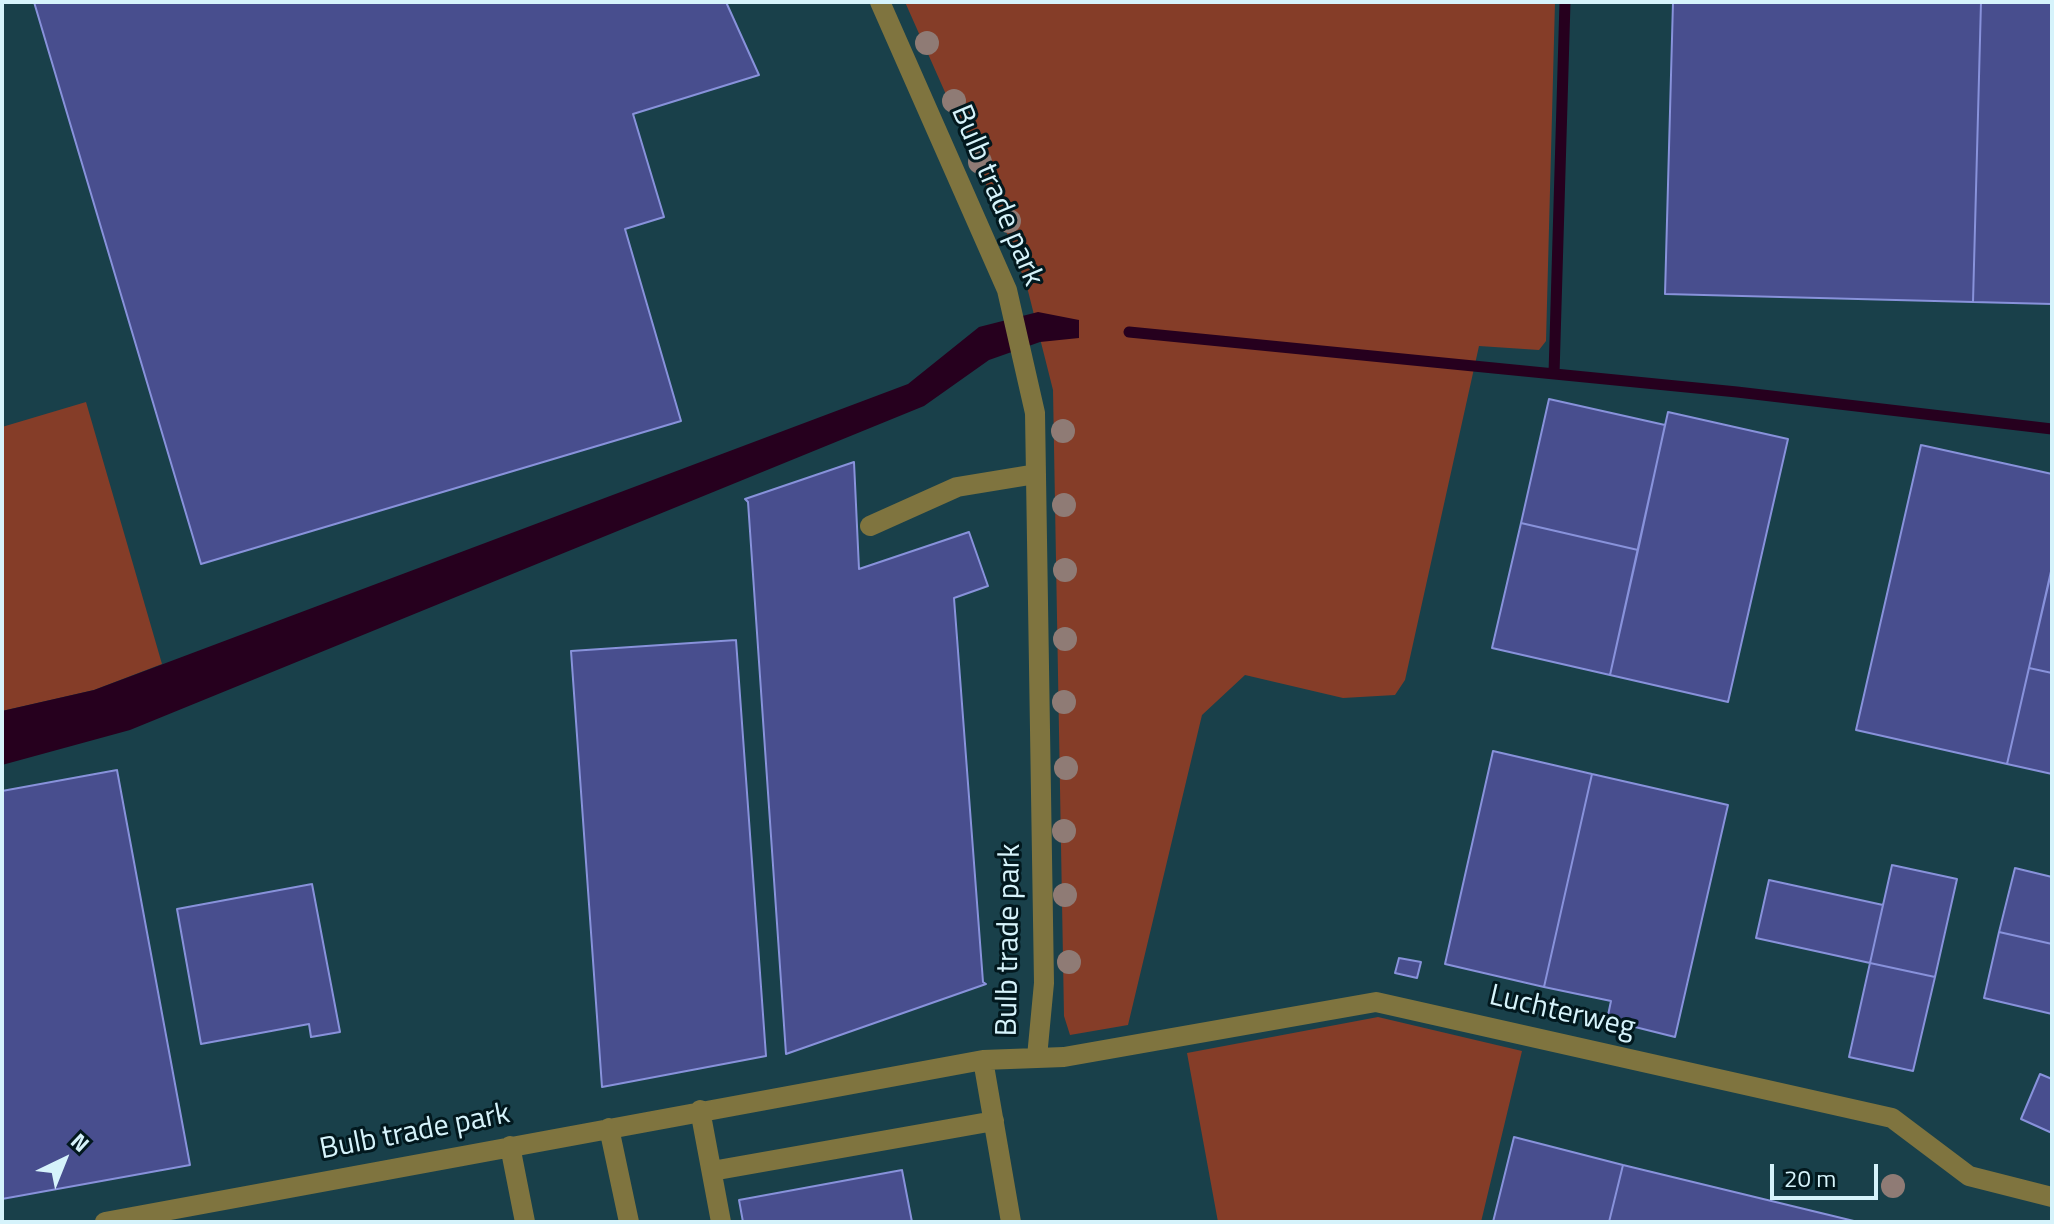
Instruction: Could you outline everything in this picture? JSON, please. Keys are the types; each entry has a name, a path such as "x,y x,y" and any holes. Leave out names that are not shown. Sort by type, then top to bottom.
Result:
{"street":[{"name":"Bulb trade park","path":"105,1222 154,1217 700,1110 983,1060 1037,1057 1044,983 1035,413 1007,290 880,2"},
{"path":"870,526 957,487 1036,474"},
{"name":"Luchterweg","path":"1037,1057 1064,1057 1376,1002 1892,1118 1969,1176 2052,1197"},
{"path":"983,1060 1011,1222"},
{"path":"700,1110 721,1222"},
{"path":"712,1171 994,1121"},
{"path":"609,1128 629,1222"},
{"path":"510,1146 525,1222"}],"shaded area":[{"path":"2,2 2052,2 2052,1222 2,1222"},
{"path":"905,2 1555,2 1546,341 1539,350 1479,346 1405,680 1395,695 1343,698 1245,675 1202,715 1128,1025 1070,1035 1064,1016 1053,390 1027,287 1003,223"},
{"path":"1038,312 1079,320 1079,338 1040,342 989,360 924,406 130,730 2,765 2,711 94,690 908,384 979,327"},
{"path":"86,402 162,664 94,690 2,711 2,427"},
{"path":"1378,1017 1522,1051 1481,1222 1218,1222 1187,1053"}],"building":[{"path":"34,2 726,2 759,75 633,114 664,217 625,229 681,421 201,564"},
{"path":"1673,2 1981,2 1973,302 1665,294"},
{"path":"1981,2 2052,2 2052,304 1973,302"},
{"path":"1549,399 1665,425 1638,550 1521,523"},
{"path":"1668,412 1788,439 1728,702 1610,675"},
{"path":"1921,445 2052,474 2052,567 2007,764 1856,730"},
{"path":"854,462 859,569 969,532 988,586 954,598 983,982 986,984 786,1054 748,502 745,499"},
{"path":"1521,523 1638,550 1610,675 1492,648"},
{"path":"2052,574 2052,673 2029,668"},
{"path":"736,640 766,1056 602,1087 571,651"},
{"path":"2029,668 2052,673 2052,774 2007,764"},
{"path":"1493,751 1592,774 1544,987 1445,964"},
{"path":"117,770 190,1165 2,1199 2,791"},
{"path":"1592,774 1728,805 1675,1037 1607,1020 1611,1001 1544,987"},
{"path":"1892,865 1957,879 1935,977 1870,963"},
{"path":"2015,868 2052,877 2052,944 1999,932"},
{"path":"1769,880 1883,905 1870,963 1756,938"},
{"path":"312,884 340,1032 311,1037 309,1024 201,1044 177,909"},
{"path":"1999,932 2052,944 2052,1014 1984,998"},
{"path":"1399,958 1421,962 1417,978 1395,973"},
{"path":"1870,963 1935,977 1913,1071 1849,1057"},
{"path":"2040,1074 2052,1079 2052,1133 2021,1119"},
{"path":"1514,1137 1623,1165 1609,1222 1493,1222"},
{"path":"1623,1165 1858,1222 1609,1222"},
{"path":"902,1170 912,1222 743,1222 739,1200"}],"waterway":[{"path":"1554,374 1565,2"},
{"path":"1129,332 1737,392 2052,429"}]}
